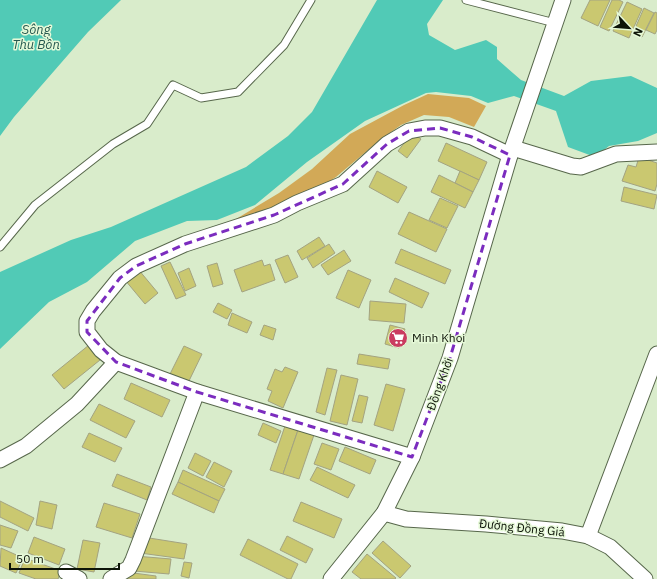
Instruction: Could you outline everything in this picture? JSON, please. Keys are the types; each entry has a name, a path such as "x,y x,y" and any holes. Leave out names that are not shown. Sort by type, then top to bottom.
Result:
{"street":[{"name":"Đồng Khởi","path":"331,579 384,513 412,457 450,358 512,152 563,0"},
{"path":"412,457 197,392 116,362 101,350 87,332 87,321 120,278 136,266 185,244 274,215 297,203 343,184 387,144 409,132 425,128 440,128 472,137 512,152 581,167 616,154 657,152"},
{"path":"588,536 657,354"},
{"path":"0,460 26,446 77,404 116,362"},
{"path":"111,579 129,568 133,560 197,392"},
{"name":"Đường Đồng Giá","path":"384,513 406,519 562,531 588,536 610,547 645,579"},
{"path":"66,572 80,579"}],"lane":[{"path":"0,247 35,205 113,144 147,124 173,85 201,98 238,92 284,45 311,0"},
{"path":"466,0 556,24"}],"highlighted area":[{"path":"440,128 472,137 510,155 450,358 412,457 197,392 116,362 87,332 87,321 120,278 136,266 185,244 274,215 343,184 387,144 409,131"}],"shaded area":[{"path":"428,94 469,98 486,106 474,127 449,117 424,115 401,125 380,140 336,177 310,194 235,226 236,219 279,193 312,169 350,134"}],"water":[{"name":"Sông Thu Bồn","path":"0,0 121,0 88,32 14,117 0,136"},
{"path":"377,0 443,0 427,24 429,35 455,50 486,40 497,47 497,59 521,80 564,96 591,81 631,76 657,88 657,133 638,141 609,146 595,157 568,147 556,111 514,96 488,103 471,96 436,92 426,93 365,121 307,162 255,205 217,220 187,221 135,241 87,282 49,302 0,349 0,272 71,240 111,227 246,167 288,136 312,112"}],"building":[{"path":"590,0 610,0 598,26 581,18"},
{"path":"612,0 619,0 623,2 609,31 600,27"},
{"path":"627,2 642,9 629,38 613,31"},
{"path":"644,8 654,13 642,37 633,33"},
{"path":"655,12 657,13 657,30 655,34 646,30"},
{"path":"412,133 421,139 407,158 398,151"},
{"path":"446,143 487,162 479,180 438,161"},
{"path":"639,157 657,163 657,184 655,191 622,181 628,165 636,167"},
{"path":"377,171 407,187 398,203 369,187"},
{"path":"460,171 479,180 473,192 455,183"},
{"path":"439,175 473,192 465,208 431,192"},
{"path":"624,187 657,195 654,209 621,201"},
{"path":"440,198 458,206 447,228 429,220"},
{"path":"409,212 447,229 436,252 398,234"},
{"path":"319,237 325,246 302,260 297,251"},
{"path":"329,244 335,253 313,268 307,258"},
{"path":"401,249 451,270 445,284 395,263"},
{"path":"344,250 351,261 328,275 321,265"},
{"path":"288,255 298,277 285,283 275,260"},
{"path":"262,260 264,266 270,264 275,280 242,292 234,270"},
{"path":"170,262 186,295 176,299 161,266"},
{"path":"217,263 223,284 213,287 207,266"},
{"path":"189,268 196,286 185,291 178,273"},
{"path":"138,269 158,293 145,304 125,280"},
{"path":"348,270 371,280 359,308 336,298"},
{"path":"395,278 429,293 422,308 389,292"},
{"path":"370,301 406,304 404,323 369,320"},
{"path":"218,303 232,310 227,319 213,312"},
{"path":"232,313 252,322 247,333 228,325"},
{"path":"264,325 276,329 273,340 260,335"},
{"path":"390,325 405,329 399,348 385,344"},
{"path":"89,345 100,360 64,389 52,375"},
{"path":"184,346 202,354 187,385 169,376"},
{"path":"359,354 390,359 388,369 357,364"},
{"path":"285,367 298,372 283,408 268,401 272,391 267,389 275,369 282,372"},
{"path":"327,368 337,370 325,415 316,412"},
{"path":"341,375 358,379 347,425 330,421"},
{"path":"131,383 170,400 162,417 124,399"},
{"path":"386,384 405,389 393,431 374,425"},
{"path":"359,395 368,397 362,423 352,421"},
{"path":"99,404 135,421 126,438 90,420"},
{"path":"263,423 281,431 276,443 258,435"},
{"path":"286,423 299,427 283,474 270,470"},
{"path":"299,427 315,432 299,479 283,474"},
{"path":"89,433 122,448 115,462 82,447"},
{"path":"322,443 339,449 331,470 314,464"},
{"path":"345,447 376,460 370,474 339,461"},
{"path":"195,453 211,461 203,476 188,468"},
{"path":"214,462 232,471 224,487 206,477"},
{"path":"317,467 355,485 348,498 310,480"},
{"path":"183,470 225,489 219,501 178,482"},
{"path":"117,474 151,487 147,500 112,486"},
{"path":"178,482 219,501 214,513 172,494"},
{"path":"0,501 34,518 28,531 0,517"},
{"path":"40,501 57,505 52,529 36,525"},
{"path":"301,502 342,519 334,538 293,521"},
{"path":"104,503 140,514 132,538 96,527"},
{"path":"0,525 18,531 11,548 0,545"},
{"path":"287,536 313,549 306,563 280,550"},
{"path":"34,537 65,549 59,565 28,553"},
{"path":"143,537 187,544 184,559 140,553"},
{"path":"248,539 298,564 291,579 288,579 240,555"},
{"path":"83,540 100,543 94,572 77,569"},
{"path":"383,541 411,566 400,578 372,553"},
{"path":"1,548 23,558 16,573 0,566"},
{"path":"367,554 396,578 361,579 352,572"},
{"path":"135,556 171,559 169,574 134,571"},
{"path":"25,558 61,571 58,579 36,579 19,573"},
{"path":"184,562 192,563 189,578 181,576"},
{"path":"126,572 156,576 156,579 125,579"}],"place":[{"name":"Minh Khoi","path":"398,338"}]}
